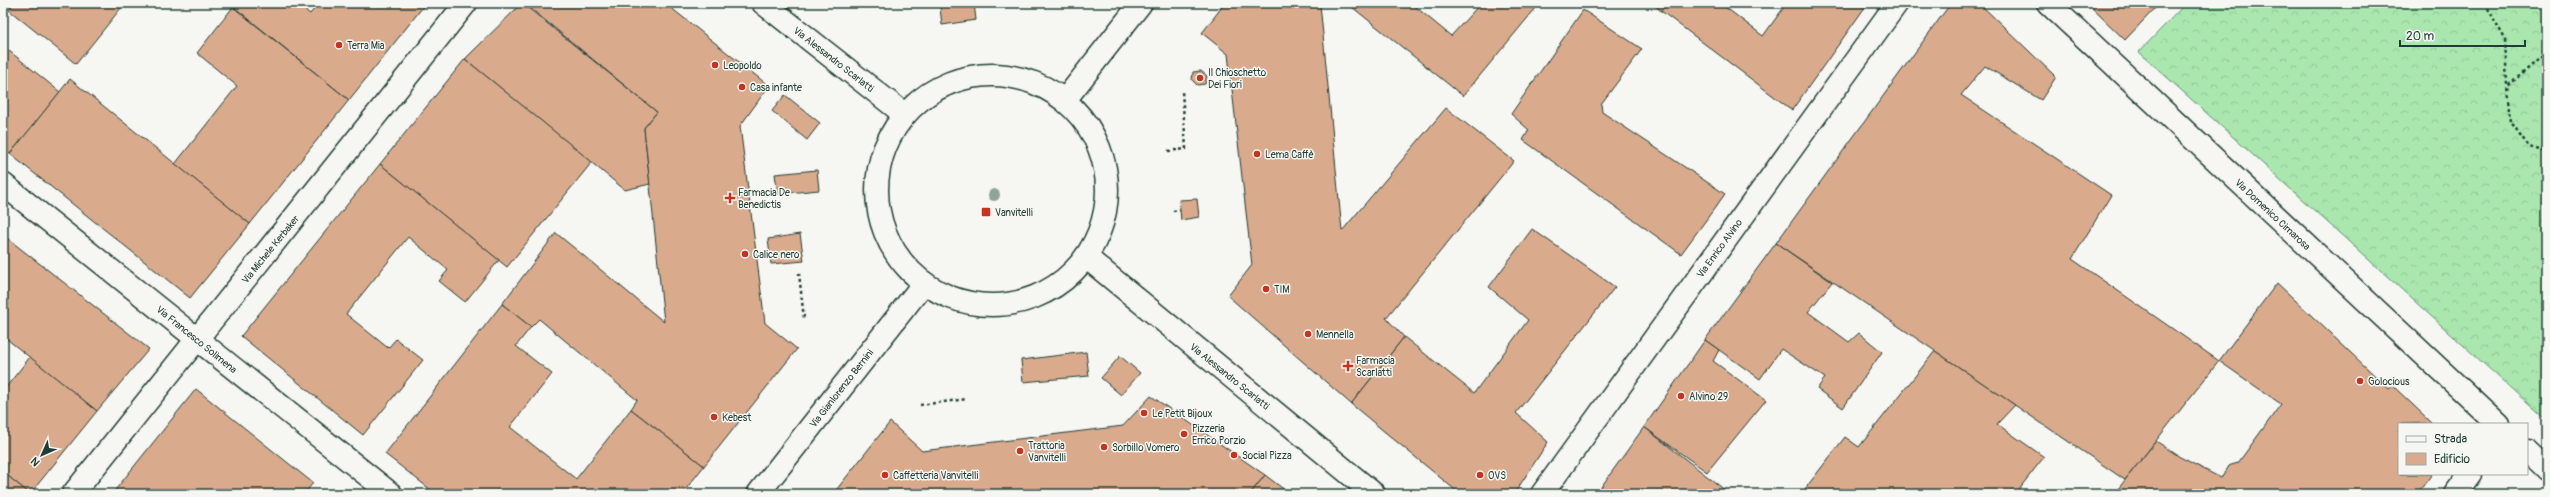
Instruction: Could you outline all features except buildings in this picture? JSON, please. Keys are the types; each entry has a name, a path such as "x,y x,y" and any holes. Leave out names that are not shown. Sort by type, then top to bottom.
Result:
{"street":[{"name":"Via Michele Kerbaker","path":"73,494 198,340 466,3"},
{"name":"Via Alessandro Scarlatti","path":"763,3 904,114"},
{"path":"1065,100 1141,3"},
{"name":"Via Enrico Alvino","path":"1542,494 1897,3"},
{"name":"Via Domenico Cimarosa","path":"2048,3 2497,423"},
{"path":"974,76 1012,76 1042,84 1065,100 1082,118 1100,147 1108,186 1103,223 1086,257 1061,283 1029,300 994,306 957,300 924,283 898,256 891,242 882,222 877,185 884,148 904,114 935,90 974,76"},
{"name":"Via Francesco Solimena","path":"3,184 391,494"},
{"name":"Via Alessandro Scarlatti","path":"1086,257 1374,494"},
{"name":"Via Gianlorenzo Bernini","path":"758,494 924,283"},
{"path":"2528,452 2547,470"},
{"path":"2455,494 2469,475"}],"path":[{"path":"2485,3 2505,38 2511,122 2529,147 2547,152"},
{"path":"2508,86 2547,52"},
{"path":"1168,151 1186,149 1182,91"},
{"path":"1173,210 1180,210"},
{"path":"799,273 804,319"},
{"path":"920,405 967,399"}],"green space":[{"path":"2186,3 2547,3 2547,421 2139,52"}],"place":[{"name":"Terra Mia","path":"339,45"},
{"name":"Leopoldo","path":"715,65"},
{"name":"Il Chioschetto Dei Fiori","path":"1200,78"},
{"name":"Casa infante","path":"742,87"},
{"name":"Lema Caffè","path":"1257,154"},
{"name":"Farmacia De Benedictis","path":"730,198"},
{"name":"Vanvitelli","path":"986,212"},
{"name":"Calice nero","path":"745,254"},
{"name":"TIM","path":"1266,289"},
{"name":"Mennella","path":"1308,334"},
{"name":"Farmacia Scarlatti","path":"1348,366"},
{"name":"Golocious","path":"2360,381"},
{"name":"Alvino 29","path":"1681,396"},
{"name":"Le Petit Bijoux","path":"1144,413"},
{"name":"Kebest","path":"714,417"},
{"name":"Pizzeria Errico Porzio","path":"1184,434"},
{"name":"Sorbillo Vomero","path":"1104,447"},
{"name":"Trattoria Vanvitelli","path":"1020,451"},
{"name":"Social Pizza","path":"1234,455"},
{"name":"Caffetteria Vanvitelli","path":"885,475"},
{"name":"OVS","path":"1480,475"}]}
